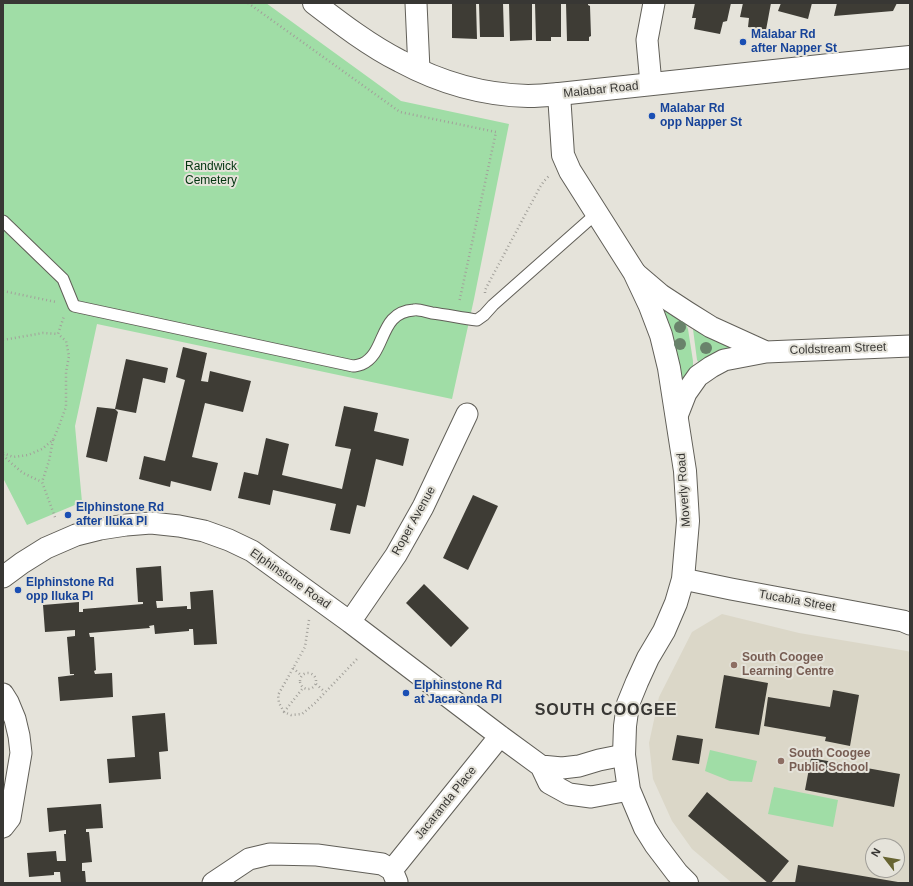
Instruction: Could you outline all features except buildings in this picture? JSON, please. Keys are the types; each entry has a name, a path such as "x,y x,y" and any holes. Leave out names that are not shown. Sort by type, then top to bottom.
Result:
{"street":[{"name":"Malabar Road","path":"314,3 399,61 454,84 476,90 502,94 528,96 559,94 910,57"},
{"path":"416,3 419,70"},
{"path":"651,84 647,40 654,3"},
{"name":"Moverly Road","path":"559,94 563,156 566,164 634,272 650,306 661,335 669,368 685,471 688,521 683,579 676,602 664,631 640,676 628,704 625,726 624,754 629,790 645,828 654,844 687,883"},
{"name":"Coldstream Street","path":"634,272 661,295 687,312 711,326 766,352"},
{"name":"Coldstream Street","path":"676,416 686,393 698,376 724,360 766,352 910,346"},
{"name":"Roper Avenue","path":"350,622 396,555 423,507 467,414"},
{"name":"Elphinstone Road","path":"3,577 46,548 76,535 100,529 151,523 179,526 204,531 252,551 350,622 541,766 549,784 569,794 591,797 629,790"},
{"name":"Tucabia Street","path":"683,579 903,621 910,624"},
{"path":"3,694 15,719 20,736 21,753 10,818 3,827"},
{"name":"Jacaranda Place","path":"213,883 249,859 270,854 317,855 382,864 394,876 500,736"},
{"path":"541,766 562,768 579,766 624,754"}],"lane":[{"path":"3,221 63,279 71,305 353,366 361,365 373,355 386,327 391,320 402,312 414,310 477,320 484,316 493,305 597,213"}],"path":[{"path":"248,3 400,112 496,132 456,317"},
{"path":"487,299 485,290 544,180 566,164"},
{"path":"3,291 71,305 58,334"},
{"path":"3,340 43,333 58,334 66,342 69,356 66,372 66,407 60,426 53,440 49,461 42,482 56,520"},
{"path":"3,454 13,457 28,455 42,449 53,440"},
{"path":"3,454 11,464 23,473 42,482"},
{"path":"309,620 305,647 278,695 279,703 284,712 292,715 302,714 315,703 358,658"},
{"path":"293,668 302,676"},
{"path":"316,684 311,689 306,689 301,686 300,681 302,676 307,673 312,674 315,678 316,684 325,692"},
{"path":"284,712 304,688"}],"shaded area":[{"name":"South Coogee Public School","path":"722,614 799,633 910,652 910,883 732,883 692,849 672,821 653,779 649,743 659,697 692,632"}],"green space":[{"name":"Randwick Cemetery","path":"3,3 266,3 401,101 509,124 474,299 452,399 97,324 75,426 82,502 27,525 3,478"},
{"path":"656,302 686,324 688,329 693,368 680,384"},
{"path":"693,329 745,349 699,363 697,360"},
{"path":"710,750 757,761 752,782 730,781 705,771"},
{"path":"774,787 838,800 833,827 768,814"}],"place":[{"name":"Malabar Rd after Napper St","path":"743,42"},
{"name":"Malabar Rd opp Napper St","path":"652,116"},
{"name":"Elphinstone Rd after Iluka Pl","path":"68,515"},
{"name":"Elphinstone Rd opp Iluka Pl","path":"18,590"},
{"name":"South Coogee Learning Centre","path":"734,665"},
{"name":"Elphinstone Rd at Jacaranda Pl","path":"406,693"},
{"name":"South Coogee Public School","path":"781,761"}],"district":[{"name":"SOUTH COOGEE","path":"606,711"}]}
